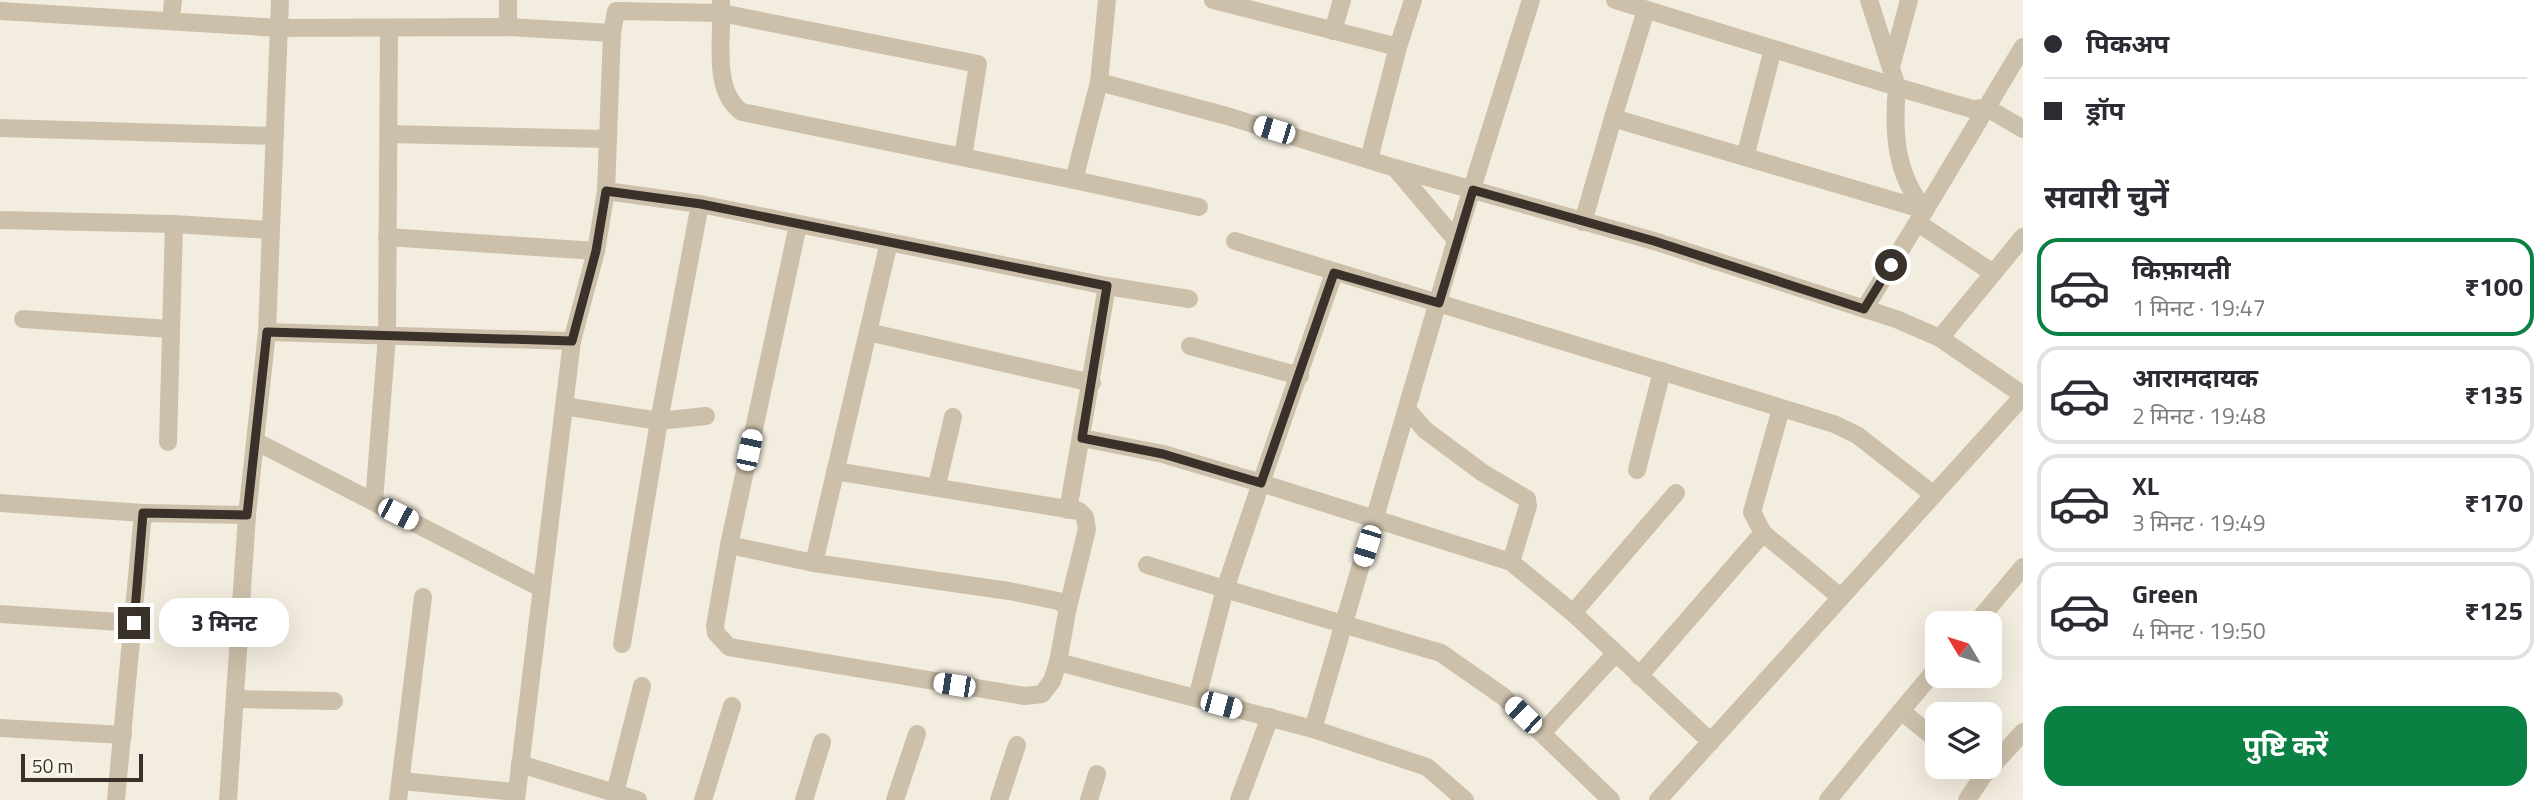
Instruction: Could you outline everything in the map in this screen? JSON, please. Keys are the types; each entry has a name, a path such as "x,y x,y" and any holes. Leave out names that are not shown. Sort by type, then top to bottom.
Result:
{"street":[{"path":"171,21 173,0"},
{"path":"228,800 247,515 267,332 280,0"},
{"path":"508,0 508,27"},
{"path":"1074,180 1099,82 1107,0"},
{"path":"1213,0 1398,47"},
{"path":"1333,31 1342,0"},
{"path":"1369,159 1413,0"},
{"path":"1313,729 1456,240 1531,0"},
{"path":"1615,0 1972,109 1987,108 2023,128"},
{"path":"1869,0 1897,87 1894,125 1897,154 1921,216"},
{"path":"1891,67 1909,0"},
{"path":"401,781 516,796 572,341 596,251 606,191 612,33 616,5 721,6 978,64 963,157"},
{"path":"721,6 723,86 731,104 742,112 1199,207"},
{"path":"1583,222 1646,10"},
{"path":"0,11 279,28 508,27 612,33"},
{"path":"374,502 387,336 388,28"},
{"path":"1864,309 2023,47"},
{"path":"1745,157 1773,49"},
{"path":"1099,82 1227,116 1395,168 1654,241 1864,309 1940,338 2023,395 1839,596 1658,800"},
{"path":"1613,118 1745,157 1921,216 1993,273"},
{"path":"0,128 275,136"},
{"path":"389,134 607,139"},
{"path":"1395,168 1456,240"},
{"path":"606,191 701,204 1107,286 1189,299"},
{"path":"622,644 659,421 701,204"},
{"path":"0,220 174,224 270,230"},
{"path":"168,442 174,224"},
{"path":"798,225 729,545 716,633 729,647 1025,696 1042,694 1052,681 1058,662 1087,529 1086,517 1079,511 937,485 835,471"},
{"path":"387,237 596,251"},
{"path":"1940,338 2023,237"},
{"path":"1235,241 1834,424 1857,435 1934,495"},
{"path":"814,563 889,242"},
{"path":"1196,698 1225,589 1334,273"},
{"path":"1068,510 1107,286"},
{"path":"23,319 170,329"},
{"path":"267,332 572,341"},
{"path":"868,332 1092,383"},
{"path":"1190,346 1300,376"},
{"path":"1637,470 1662,372"},
{"path":"564,406 659,421 706,416"},
{"path":"1781,408 1752,512 1763,533 1839,596"},
{"path":"1407,410 1425,430 1483,473 1527,499 1528,506 1511,562"},
{"path":"937,485 953,417"},
{"path":"1082,438 1163,454 1511,562 1573,612 1711,742"},
{"path":"255,441 541,588"},
{"path":"1573,612 1676,493"},
{"path":"0,503 143,513 247,515"},
{"path":"116,800 143,513"},
{"path":"1639,676 1763,533"},
{"path":"729,545 814,563 1009,590 1058,601 1068,607"},
{"path":"1147,565 1441,653 1504,697 1611,800"},
{"path":"1986,611 2023,567"},
{"path":"398,800 423,597"},
{"path":"0,614 134,623"},
{"path":"1542,733 1615,654"},
{"path":"1058,662 1313,729 1427,767 1465,800"},
{"path":"1828,800 1925,682"},
{"path":"615,793 642,686"},
{"path":"235,699 334,701"},
{"path":"703,800 732,706"},
{"path":"1900,711 1925,731"},
{"path":"1239,800 1270,718"},
{"path":"0,728 123,735"},
{"path":"2002,750 2023,732"},
{"path":"895,800 917,734"},
{"path":"804,800 822,742"},
{"path":"999,800 1017,745"},
{"path":"520,764 638,800"},
{"path":"1089,800 1097,774"},
{"path":"1967,800 1974,779"}],"route":[{"path":"134,623 143,513 247,515 267,332 572,341 596,251 606,191 701,204 1107,286 1082,438 1163,454 1261,483 1278,443 1334,273 1439,303 1473,190 1654,241 1864,309 1891,265"}]}
